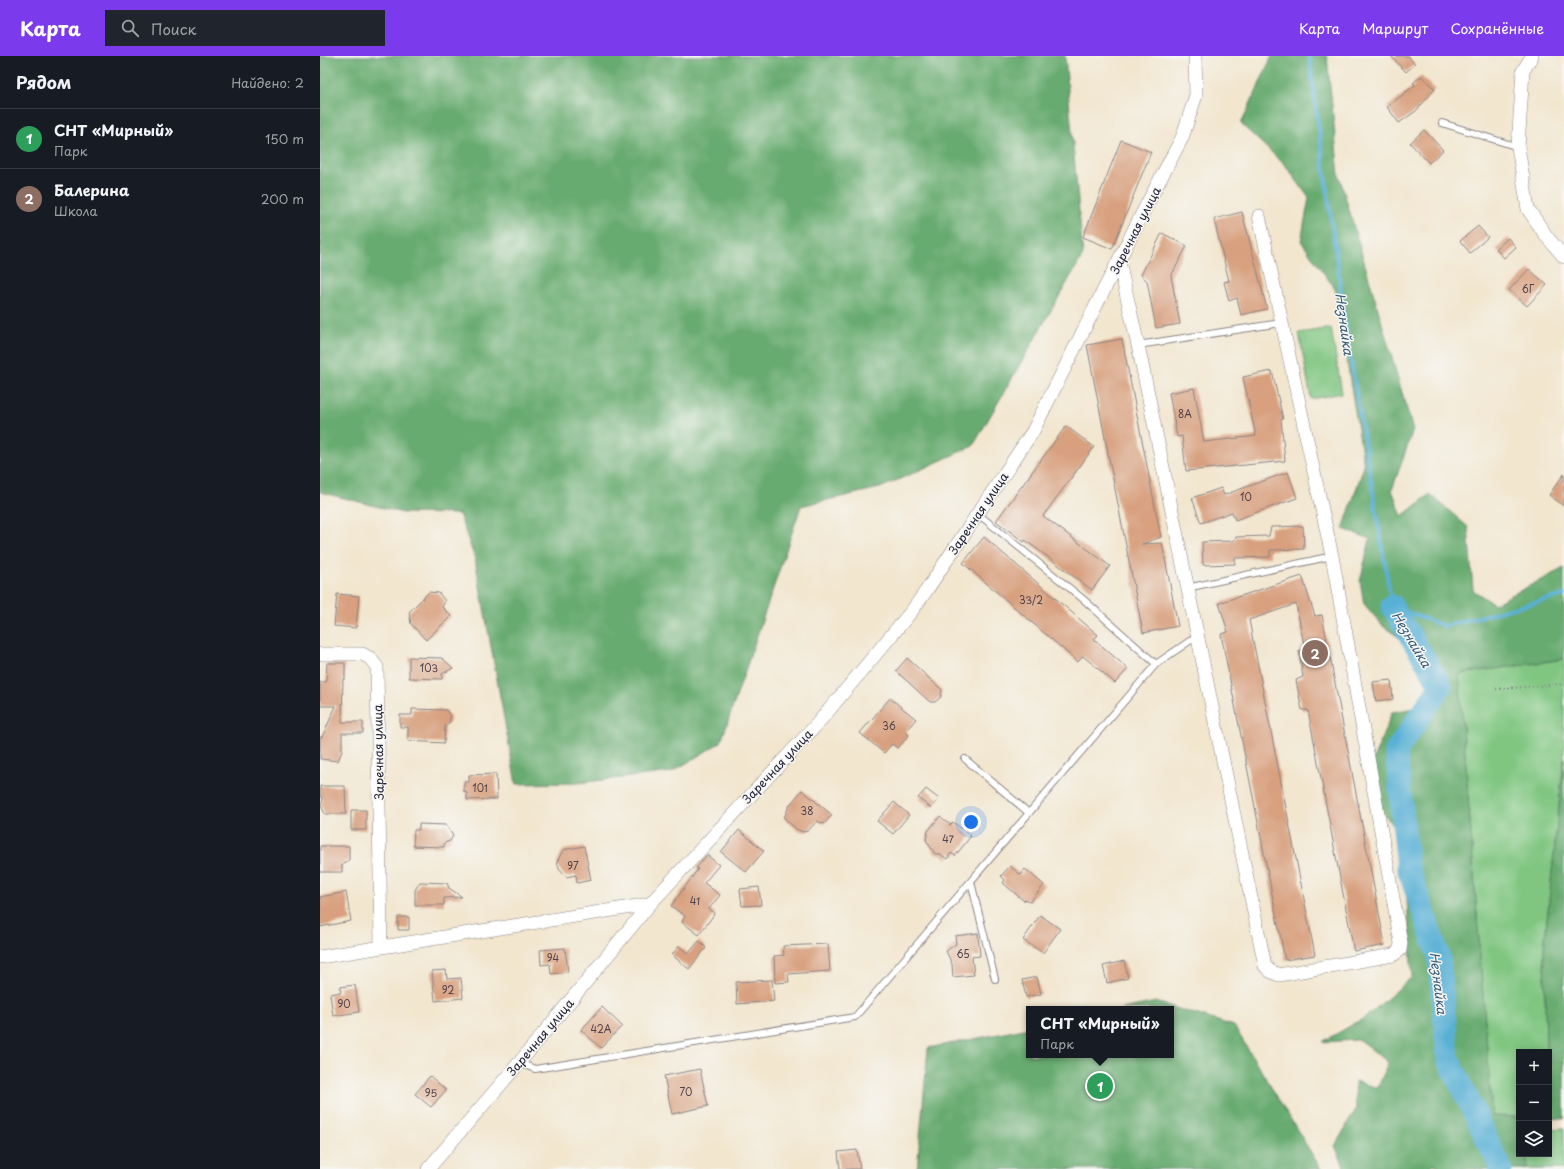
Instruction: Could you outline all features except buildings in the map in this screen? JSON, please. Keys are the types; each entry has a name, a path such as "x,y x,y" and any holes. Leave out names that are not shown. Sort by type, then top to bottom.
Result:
{"street":[{"name":"Заречная улица","path":"428,1169 519,1063 650,904 818,723 911,612 1033,431 1147,204 1182,138 1196,95 1195,56"},
{"path":"1532,56 1523,72 1518,147 1528,209 1547,237 1564,257"},
{"path":"1119,262 1138,345 1265,966 1270,971 1279,975 1393,955 1400,950 1401,942 1332,556 1281,323 1260,216"},
{"name":"Заречная улица","path":"320,654 362,654 370,658 377,668 381,947"},
{"path":"320,957 650,904"}],"lane":[{"path":"1442,123 1518,147"},
{"path":"1138,345 1281,323"},
{"path":"978,514 1083,599 1156,664"},
{"path":"1187,588 1332,556"},
{"path":"519,1063 535,1069 855,1017 1156,664 1197,636"},
{"path":"965,759 1029,813"},
{"path":"971,882 995,979"}],"path":[{"path":"1496,689 1564,684"}],"green space":[{"path":"320,56 1065,56 1083,255 973,446 880,488 801,506 721,742 672,772 578,783 516,784 475,559 459,514 403,513 320,492"},
{"path":"1272,56 1327,56 1339,175 1413,430 1392,490 1402,516 1430,494 1468,527 1473,590 1494,604 1564,568 1564,659 1459,674 1492,1116 1516,1117 1516,1157 1526,1157 1528,1169 1439,1169 1435,1164 1424,1169 1345,1169 1335,1146 1356,1109 1355,1081 1378,1088 1388,1062 1359,1040 1322,1042 1366,1017 1412,977 1403,839 1378,806 1372,763 1392,712 1439,704 1409,644 1384,627 1364,604 1360,581 1370,539 1343,529 1364,466 1335,289 1301,241 1309,198 1286,166 1241,124"},
{"path":"1331,328 1342,393 1311,399 1299,333"},
{"path":"1564,659 1564,758 1544,949 1546,1049 1516,1049 1516,1117 1492,1116 1459,674"},
{"path":"1564,758 1564,1119 1552,1118 1552,1049 1546,1049 1544,949"},
{"path":"1156,1002 1169,1006 1137,1006"},
{"path":"1174,1008 1234,1026 1321,1169 917,1169 928,1048 1026,1029 1026,1058 1174,1058"},
{"path":"1564,1128 1564,1169 1523,1169 1523,1157 1552,1157 1552,1129"}],"waterway":[{"name":"Незнайка","path":"1309,56 1348,344 1392,606 1444,626 1564,595"},
{"name":"Незнайка","path":"1392,606 1441,686 1396,751 1408,868 1439,957 1448,1058 1501,1169"}],"place":[{"name":"Балерина","path":"1315,653"},
{"name":"СНТ «Мирный»","path":"1100,1086"}]}
